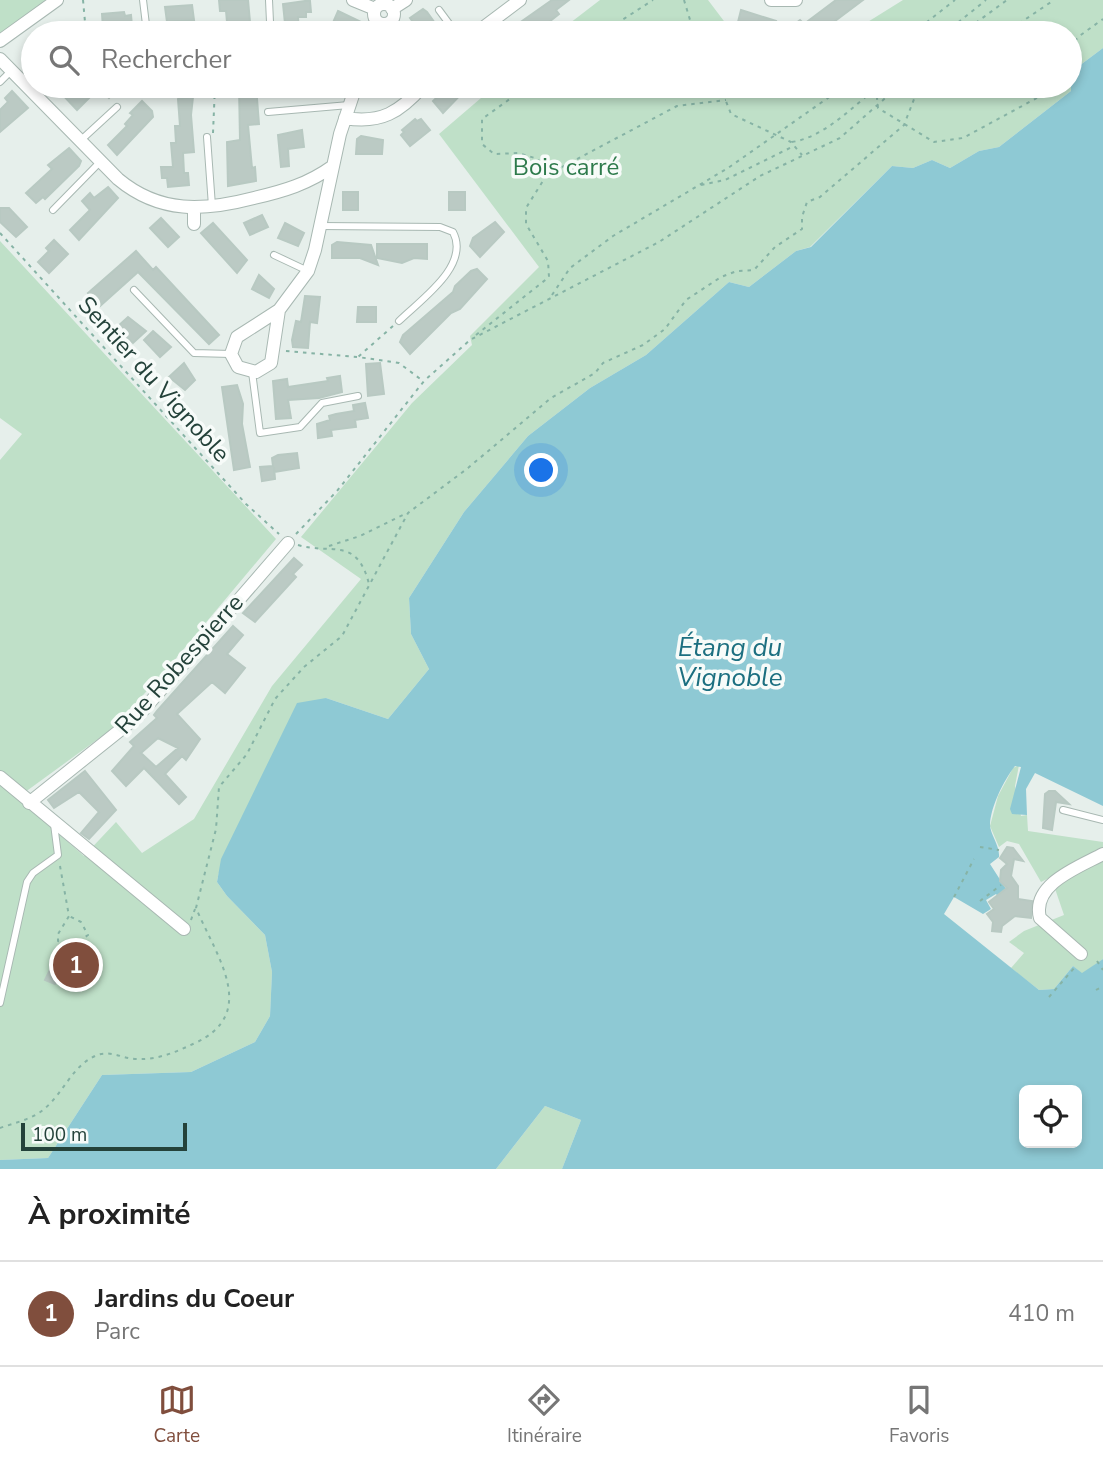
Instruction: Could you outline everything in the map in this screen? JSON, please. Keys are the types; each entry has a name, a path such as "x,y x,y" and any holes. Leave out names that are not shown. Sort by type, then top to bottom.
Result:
{"street":[{"path":"28,21 57,0"},
{"path":"353,0 375,9"},
{"path":"392,9 406,0"},
{"path":"771,0 796,0"},
{"path":"490,21 512,2"},
{"path":"375,9 384,4 392,9"},
{"path":"375,9 376,21"},
{"path":"391,21 392,9"},
{"path":"0,41 21,26"},
{"path":"0,59 21,79"},
{"path":"39,98 100,162 140,195 167,205 194,209 212,208 296,188 333,166"},
{"path":"279,310 274,351 268,367 252,372 235,365 231,354 241,333 279,310 308,271 352,98"},
{"path":"347,112 370,120 389,116 412,98"},
{"path":"296,188 310,192 324,205"},
{"path":"194,209 194,224"},
{"name":"Rue Robespierre","path":"29,803 139,715 288,543"},
{"path":"0,776 54,824 184,929"},
{"path":"1081,954 1040,918 1041,897 1051,885 1103,854"}],"lane":[{"path":"143,0 146,21"},
{"path":"269,0 270,21"},
{"path":"439,10 447,21"},
{"path":"0,82 12,70"},
{"path":"80,141 117,107"},
{"path":"268,112 347,112"},
{"path":"207,137 212,208"},
{"path":"53,210 100,162"},
{"path":"320,226 440,227 453,232 456,248 449,271 399,321"},
{"path":"274,255 308,271"},
{"path":"134,290 194,353 231,354"},
{"path":"252,372 260,433 300,427 321,403 358,396"},
{"path":"1063,810 1103,820"},
{"path":"0,1003 27,882 33,873 58,855 54,824"}],"path":[{"path":"83,0 85,21"},
{"path":"621,21 653,0"},
{"path":"684,0 690,21"},
{"path":"929,21 956,0"},
{"path":"960,21 986,0"},
{"path":"978,21 1007,0"},
{"path":"1023,21 1054,0"},
{"path":"1082,34 1103,19"},
{"path":"207,137 215,131 215,98"},
{"path":"277,98 278,111"},
{"path":"511,98 482,119 482,144 494,154 518,153 538,159 546,176"},
{"path":"551,296 570,268 602,244 699,186 828,98"},
{"path":"790,142 804,140 821,130 863,98"},
{"path":"878,98 878,105"},
{"path":"470,340 659,242 760,176 839,138 886,98"},
{"path":"802,155 790,142 774,137 731,114 726,100 677,106 546,176 526,208 526,224 548,261 549,277 424,381 337,491 288,543 314,550 370,532 408,513 468,468 551,398 595,373 603,363 643,345 665,329 686,300 721,277 737,271 754,270 775,247 802,229 802,217 807,202 820,197 904,125 914,98"},
{"path":"878,105 904,125 934,142 963,138 1037,98"},
{"path":"699,186 724,180 757,166 780,150 795,145"},
{"name":"Sentier du Vignoble","path":"0,233 246,504 288,543"},
{"path":"358,357 399,321"},
{"path":"274,351 399,363 424,381"},
{"path":"0,1128 42,1112 80,1066 95,1056 108,1052 136,1059 171,1054 207,1038 223,1025 230,1001 227,974 196,908 216,829 219,788 247,754 275,699 304,667 342,636 408,513"},
{"path":"328,546 351,553 365,569 369,585"},
{"path":"980,847 999,850"},
{"path":"58,855 69,916 58,934 58,941 73,946 88,934 81,922 69,916"},
{"path":"954,897 974,859"},
{"path":"980,901 1001,884"},
{"path":"1097,961 1103,970"},
{"path":"1049,997 1075,967"},
{"path":"1096,990 1103,986"}],"green space":[{"path":"0,0 46,0 0,35"},
{"path":"600,0 708,0 724,21 573,21"},
{"path":"903,0 1103,0 1103,48 1082,64 1082,21 869,21"},
{"name":"Bois carré","path":"481,98 1062,98 999,147 979,151 950,168 932,160 913,168 892,166 810,247 796,251 749,287 729,282 646,355 590,388 528,436 464,512 409,598 411,634 429,669 388,719 326,698 263,788 233,837 217,882 265,935 272,972 270,1016 255,1042 191,1072 102,1075 48,1158 0,1160 0,460 22,434 0,418 0,241 276,539 162,675 109,731 17,798 84,856 116,822 142,853 194,819 272,686 361,579 301,537 412,403 472,345 470,336 539,267 439,134"},
{"path":"1019,765 1015,786 1021,816 1027,815 1028,831 1103,842 1103,959 1082,974 1073,966 1054,989 1039,990 1011,968 1024,953 1009,942 1024,931 1064,915 1051,877 1041,882 1019,844 1007,841 999,847 990,826 998,796 1013,768"},
{"path":"545,1106 581,1120 562,1169 496,1169"}],"water":[{"name":"Étang du Vignoble","path":"1103,48 1103,806 1035,773 1026,789 1027,815 1012,814 1010,809 1021,767 1015,766 999,793 990,824 999,857 990,864 1008,892 1001,901 996,894 986,900 991,909 983,914 954,897 944,914 1039,990 1054,989 1073,966 1082,973 1103,959 1103,1169 562,1169 581,1120 545,1106 496,1169 0,1169 0,1160 48,1158 102,1075 191,1072 255,1042 270,1016 272,972 265,935 217,882 221,859 297,703 326,698 388,719 429,669 411,634 409,598 464,512 528,436 590,388 646,355 729,282 749,287 796,251 811,247 892,166 913,168 932,160 950,168 979,151 999,147 1062,98 1082,98 1082,64"}],"building":[{"path":"219,0 248,0 250,21 227,21 226,11 220,11"},
{"path":"552,0 569,0 556,10 559,14 550,21 522,21"},
{"path":"836,0 863,0 835,21 808,21"},
{"path":"310,1 311,12 306,12 306,17 298,17 298,21 285,21 283,4"},
{"path":"192,5 194,20 167,21 165,7"},
{"path":"423,9 433,21 412,21 410,18"},
{"path":"741,10 776,21 738,21"},
{"path":"338,11 359,21 334,21"},
{"path":"124,12 125,16 131,15 132,21 102,21 102,14"},
{"path":"12,91 28,108 0,132 0,110 8,102 5,98"},
{"path":"66,98 89,98 77,110"},
{"path":"193,98 191,115 194,152 183,153 184,173 188,173 189,185 168,187 167,178 162,178 161,167 173,167 171,143 176,143 175,126 180,126 178,99"},
{"path":"239,98 257,98 259,124 248,125 252,168 255,167 256,181 228,186 227,142 240,140"},
{"path":"436,98 457,98 443,113 433,101"},
{"path":"142,101 152,111 153,117 117,155 108,145 127,126 125,124 133,115 130,113"},
{"path":"415,119 421,119 430,130 410,146 401,135 404,132 402,130"},
{"path":"302,130 304,147 288,149 289,166 281,167 278,135"},
{"path":"361,136 383,140 382,154 356,154 357,139"},
{"path":"69,148 81,161 79,166 45,199 43,197 36,203 26,193 52,169 48,165"},
{"path":"108,187 118,198 79,240 70,230 90,210 82,201 90,193 94,198"},
{"path":"343,192 358,192 358,210 343,210"},
{"path":"449,192 465,192 465,210 449,210"},
{"path":"0,208 9,208 27,227 16,237 0,222"},
{"path":"262,215 268,227 250,235 244,223"},
{"path":"161,218 179,237 168,247 150,228"},
{"path":"495,222 504,232 480,257 470,246 473,238"},
{"path":"213,223 247,260 237,273 201,233"},
{"path":"285,223 304,233 298,246 278,238"},
{"path":"54,240 68,254 49,273 38,262 49,251 46,248"},
{"path":"337,242 371,245 378,265 360,258 332,258 332,245"},
{"path":"377,244 427,244 427,259 414,258 402,263 377,258"},
{"path":"136,251 153,270 156,267 219,335 209,344 138,272 100,306 88,293"},
{"path":"477,269 487,279 460,309 451,313 410,354 400,342 403,335 453,292 455,286 471,271"},
{"path":"259,275 274,289 269,298 252,289"},
{"path":"305,296 320,297 317,323 310,322 308,348 293,347 296,321 301,322"},
{"path":"358,307 376,307 376,322 357,322"},
{"path":"128,317 146,331 133,343 116,328"},
{"path":"153,331 171,347 160,357 144,340"},
{"path":"184,363 195,380 185,390 169,377"},
{"path":"380,363 384,394 368,396 366,364"},
{"path":"340,376 342,392 319,398 288,400 291,418 276,419 273,381 287,379 288,387 328,381 327,378"},
{"path":"237,385 243,404 242,424 250,467 234,470 222,387"},
{"path":"365,403 368,418 355,420 356,427 331,430 332,436 318,438 317,424 330,420 329,416 354,411 353,405"},
{"path":"297,453 299,468 274,472 275,479 262,481 260,467 273,466 272,458 278,455"},
{"path":"294,558 302,565 293,574 296,577 255,622 243,613"},
{"path":"233,626 243,635 227,654 245,668 225,693 212,682 177,714 200,739 186,760 182,756 165,774 186,797 179,804 144,768 126,786 112,771 134,746 130,742 157,718 154,715","holes":["158,738 178,748 156,767 141,753"]},
{"path":"85,771 116,810 89,839 81,833 99,812 79,792 54,808 48,800"},
{"path":"1055,791 1069,804 1056,802 1052,830 1043,828 1045,794"},
{"path":"1007,847 1013,848 1023,861 1014,859 1011,876 1018,886 1018,899 1032,901 1031,918 1015,916 1002,926 1001,932 992,931 993,922 987,914 994,909 989,902 1007,888 1000,881 1001,870 1007,864 1000,858"},
{"path":"60,949 72,955 55,984 45,980"}],"place":[{"name":"Jardins du Coeur","path":"76,965"}]}
